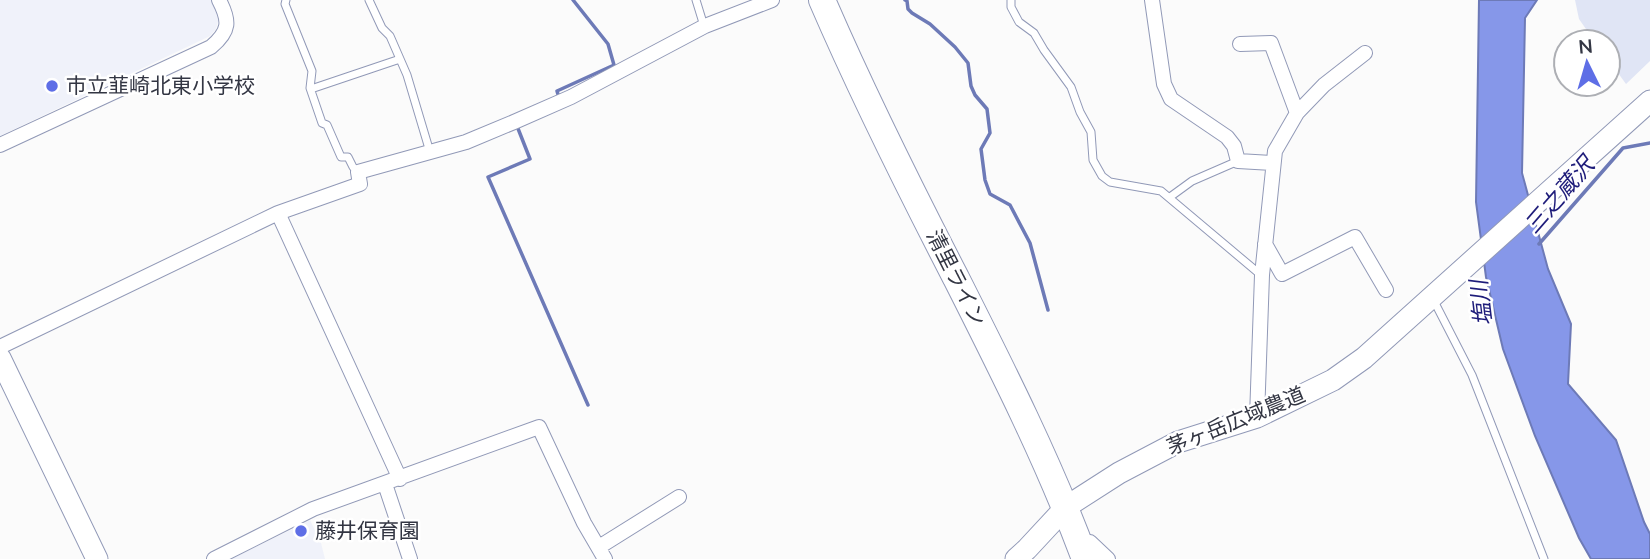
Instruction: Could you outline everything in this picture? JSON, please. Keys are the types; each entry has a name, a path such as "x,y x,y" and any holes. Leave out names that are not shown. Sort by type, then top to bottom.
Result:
{"highway":[{"name":"清里ライン","path":"822,0 909,187 1020,405 1066,507 1082,550"}],"main road":[{"name":"茅ヶ岳広域農道","path":"1016,559 1066,507 1119,473 1178,442 1257,417 1333,380 1364,358 1650,101"},
{"path":"0,358 97,559"}],"street":[{"path":"0,145 211,47 218,41 227,25 227,15 219,0"},
{"path":"0,347 278,213 360,184 358,172 466,142 571,97 705,26 772,0"},
{"path":"1152,0 1164,85 1171,99 1227,137 1234,146 1238,161 1273,163"},
{"path":"1240,44 1271,43 1297,113"},
{"path":"1257,417 1262,275 1275,151 1297,113 1324,85 1365,53"},
{"path":"278,213 400,479"},
{"path":"1265,244 1282,274 1355,237 1386,290"},
{"path":"214,559 313,509 539,427 584,523 602,553 679,498"},
{"path":"385,484 410,559"},
{"path":"1082,550 1090,542 1108,559"}],"lane":[{"path":"286,0 285,4 312,71 311,89 322,123 327,125 341,157 348,157 358,172"},
{"path":"369,0 408,75 430,152"},
{"path":"696,0 705,26"},
{"path":"1011,0 1019,22 1034,33 1071,87 1091,132 1093,160 1102,176 1110,182 1161,191 1262,275"},
{"path":"311,89 400,59"},
{"path":"1170,197 1192,181 1238,161"},
{"path":"1434,294 1472,375 1544,559"}],"shaded area":[{"name":"市立韮崎北東小学校","path":"0,0 211,0 219,18 216,29 210,36 0,136"},
{"path":"1575,0 1650,0 1650,61 1626,84 1622,78 1622,28 1585,28 1579,19"},
{"name":"藤井保育園","path":"310,520 325,559 231,559"}],"water":[{"path":"1479,0 1537,0 1525,18 1522,173 1548,269 1571,324 1568,384 1616,440 1650,534 1650,559 1591,559 1579,538 1535,436 1503,349 1486,277 1476,202"}],"waterway":[{"path":"559,98 557,91 614,65 608,44 573,0"},
{"path":"905,0 908,9 930,24 968,63 971,86 987,109 990,133 981,149 985,180 990,194 1010,205 1030,243 1048,310"},
{"path":"519,125 517,126 530,159 488,177 588,405"},
{"name":"三之蔵沢","path":"1539,244 1623,148 1650,143"}],"place":[{"name":"市立韮崎北東小学校","path":"52,86"},
{"name":"藤井保育園","path":"301,531"}],"water label":[{"name":"塩川","path":"1481,303"}]}
